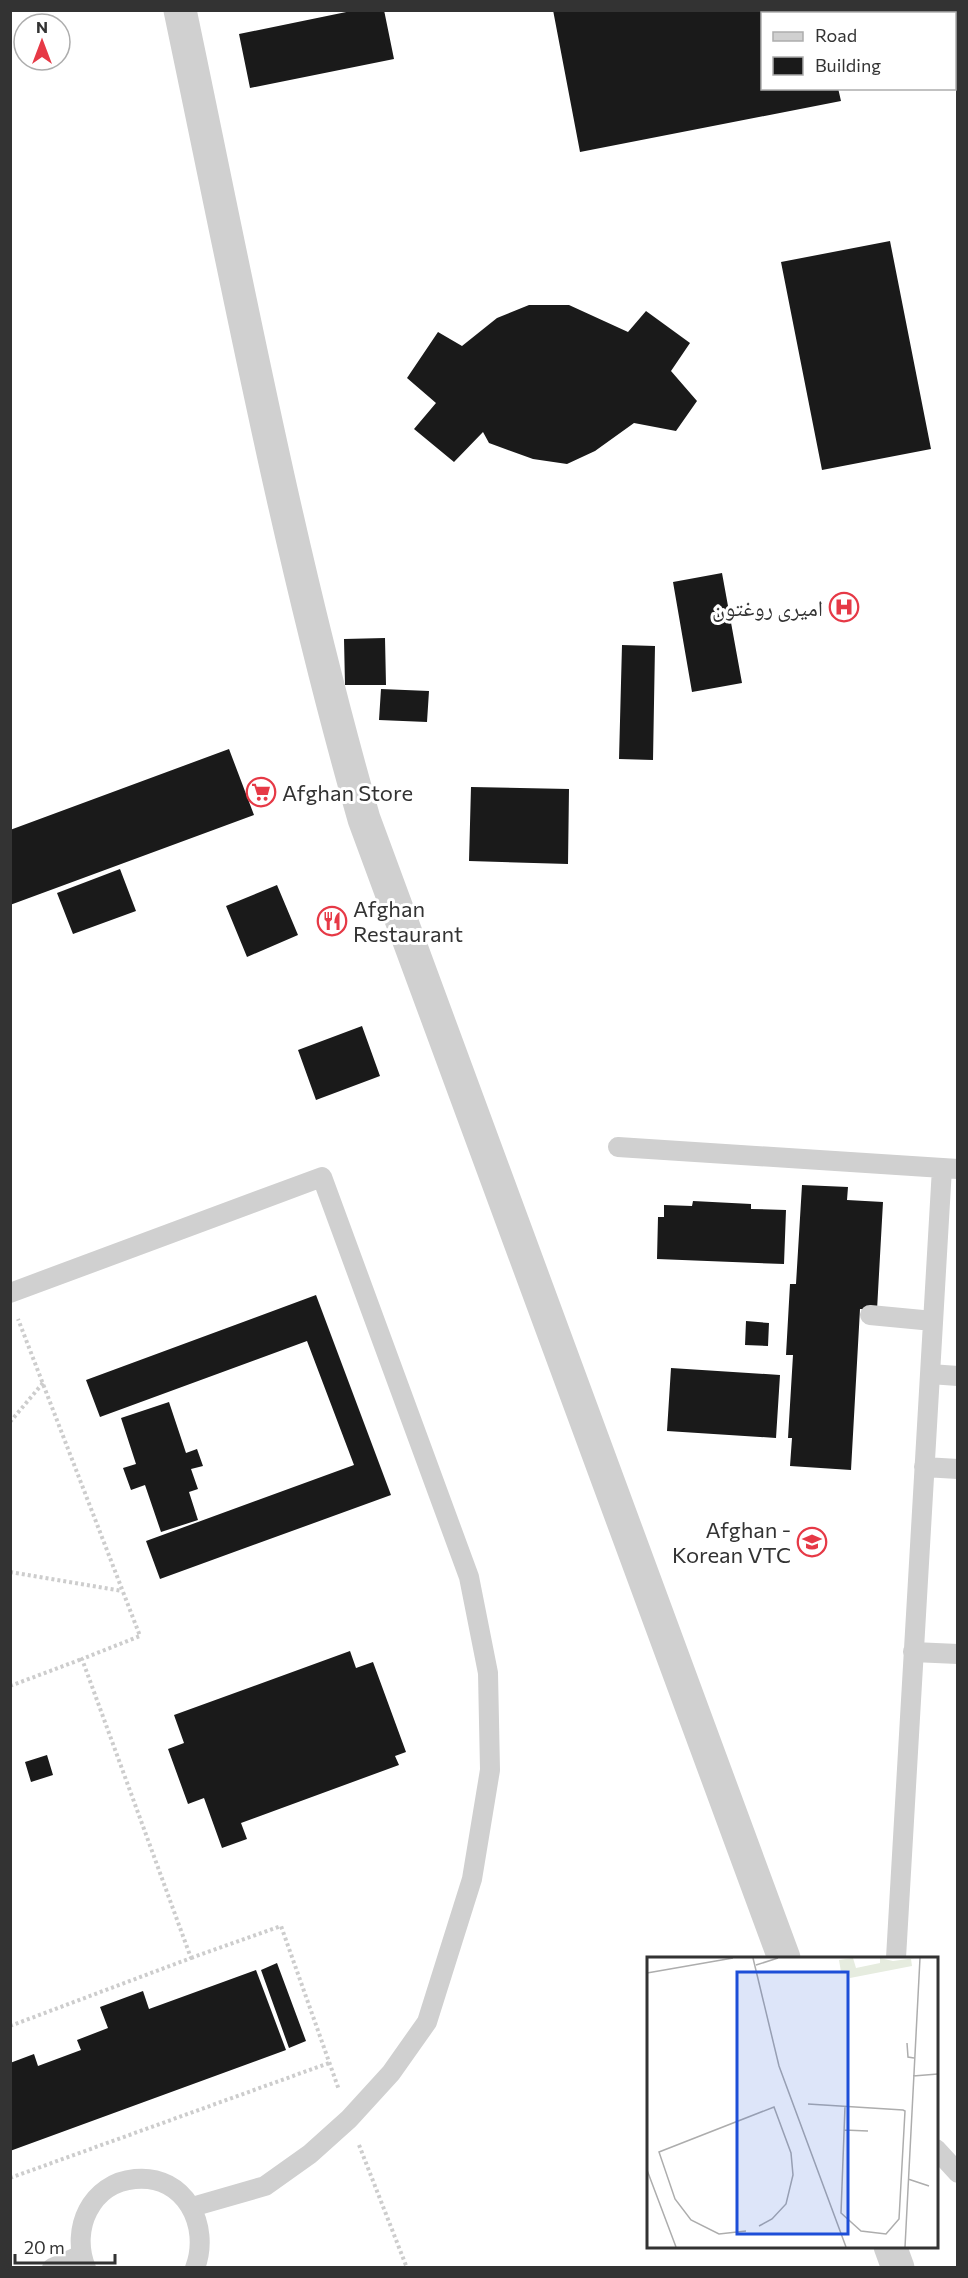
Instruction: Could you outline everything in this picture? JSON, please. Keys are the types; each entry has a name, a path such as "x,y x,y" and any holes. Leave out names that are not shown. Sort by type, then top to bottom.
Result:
{"street":[{"path":"180,10 295,551 329,697 364,819 783,1957"},
{"path":"890,2248 898,2268"}],"lane":[{"path":"618,1148 950,1168 933,1321 896,1957"},
{"path":"13,1301 322,1177 469,1577 488,1673 490,1770 472,1879 427,2022 391,2073 349,2119 310,2154 265,2186 192,2207"},
{"path":"870,1315 933,1321"},
{"path":"930,1374 957,1376"},
{"path":"924,1467 957,1469"},
{"path":"913,1652 957,1654"},
{"path":"938,2151 957,2173"},
{"path":"52,2268 83,2261 79,2234 85,2213 98,2196 116,2184 136,2179 158,2182 177,2191 192,2207 200,2226 201,2247 195,2268"}],"path":[{"path":"10,1686 140,1636 13,1301"},
{"path":"10,1422 43,1383"},
{"path":"10,1572 122,1591"},
{"path":"82,1659 191,1958"},
{"path":"10,2026 281,1926 349,2119 406,2268"},
{"path":"10,2178 329,2063"}],"building":[{"path":"356,10 384,10 394,59 250,88 239,34"},
{"path":"553,10 823,10 824,12 761,12 761,90 838,90 841,101 580,152"},
{"path":"890,241 931,449 822,470 781,262"},
{"path":"529,305 569,305 628,332 646,311 690,343 671,371 697,401 676,431 634,423 595,451 567,464 533,459 489,443 483,432 454,462 414,429 436,403 407,378 438,332 462,346 497,318"},
{"path":"722,573 742,683 692,692 673,582"},
{"path":"385,638 386,685 345,685 344,639"},
{"path":"622,645 655,646 653,760 619,759"},
{"path":"381,689 429,691 427,722 379,720"},
{"path":"229,749 254,815 10,905 10,830"},
{"path":"471,787 569,789 568,864 469,861"},
{"path":"120,869 136,911 73,934 57,893"},
{"path":"277,885 298,935 247,957 226,906"},
{"path":"362,1026 380,1076 316,1100 298,1050"},
{"path":"802,1185 848,1187 847,1200 883,1202 877,1310 860,1309 851,1470 790,1466 792,1438 788,1438 793,1355 786,1355 790,1284 796,1284"},
{"path":"693,1201 751,1204 751,1209 786,1210 784,1264 657,1259 658,1217 664,1217 664,1205 692,1206"},
{"path":"316,1295 391,1495 160,1579 146,1541 354,1465 307,1341 100,1417 86,1380"},
{"path":"746,1321 769,1323 768,1346 745,1345"},
{"path":"671,1368 780,1375 776,1438 667,1431"},
{"path":"169,1402 186,1453 197,1449 203,1466 191,1469 198,1489 189,1492 198,1520 161,1532 145,1485 131,1490 123,1468 136,1464 121,1418"},
{"path":"350,1651 356,1668 373,1662 406,1752 395,1756 399,1765 241,1823 247,1839 222,1848 204,1798 188,1804 168,1749 184,1743 174,1715"},
{"path":"47,1755 53,1775 31,1782 25,1762"},
{"path":"277,1963 306,2041 289,2048 261,1970"},
{"path":"256,1970 286,2050 10,2151 10,2063 34,2054 38,2066 81,2050 77,2040 108,2028 100,2007 143,1991 149,2009"}],"place":[{"name":"امیری روغتون","path":"844,607"},
{"name":"Afghan Store","path":"261,792"},
{"name":"Afghan Restaurant","path":"332,921"},
{"name":"Afghan - Korean VTC","path":"812,1542"}]}
